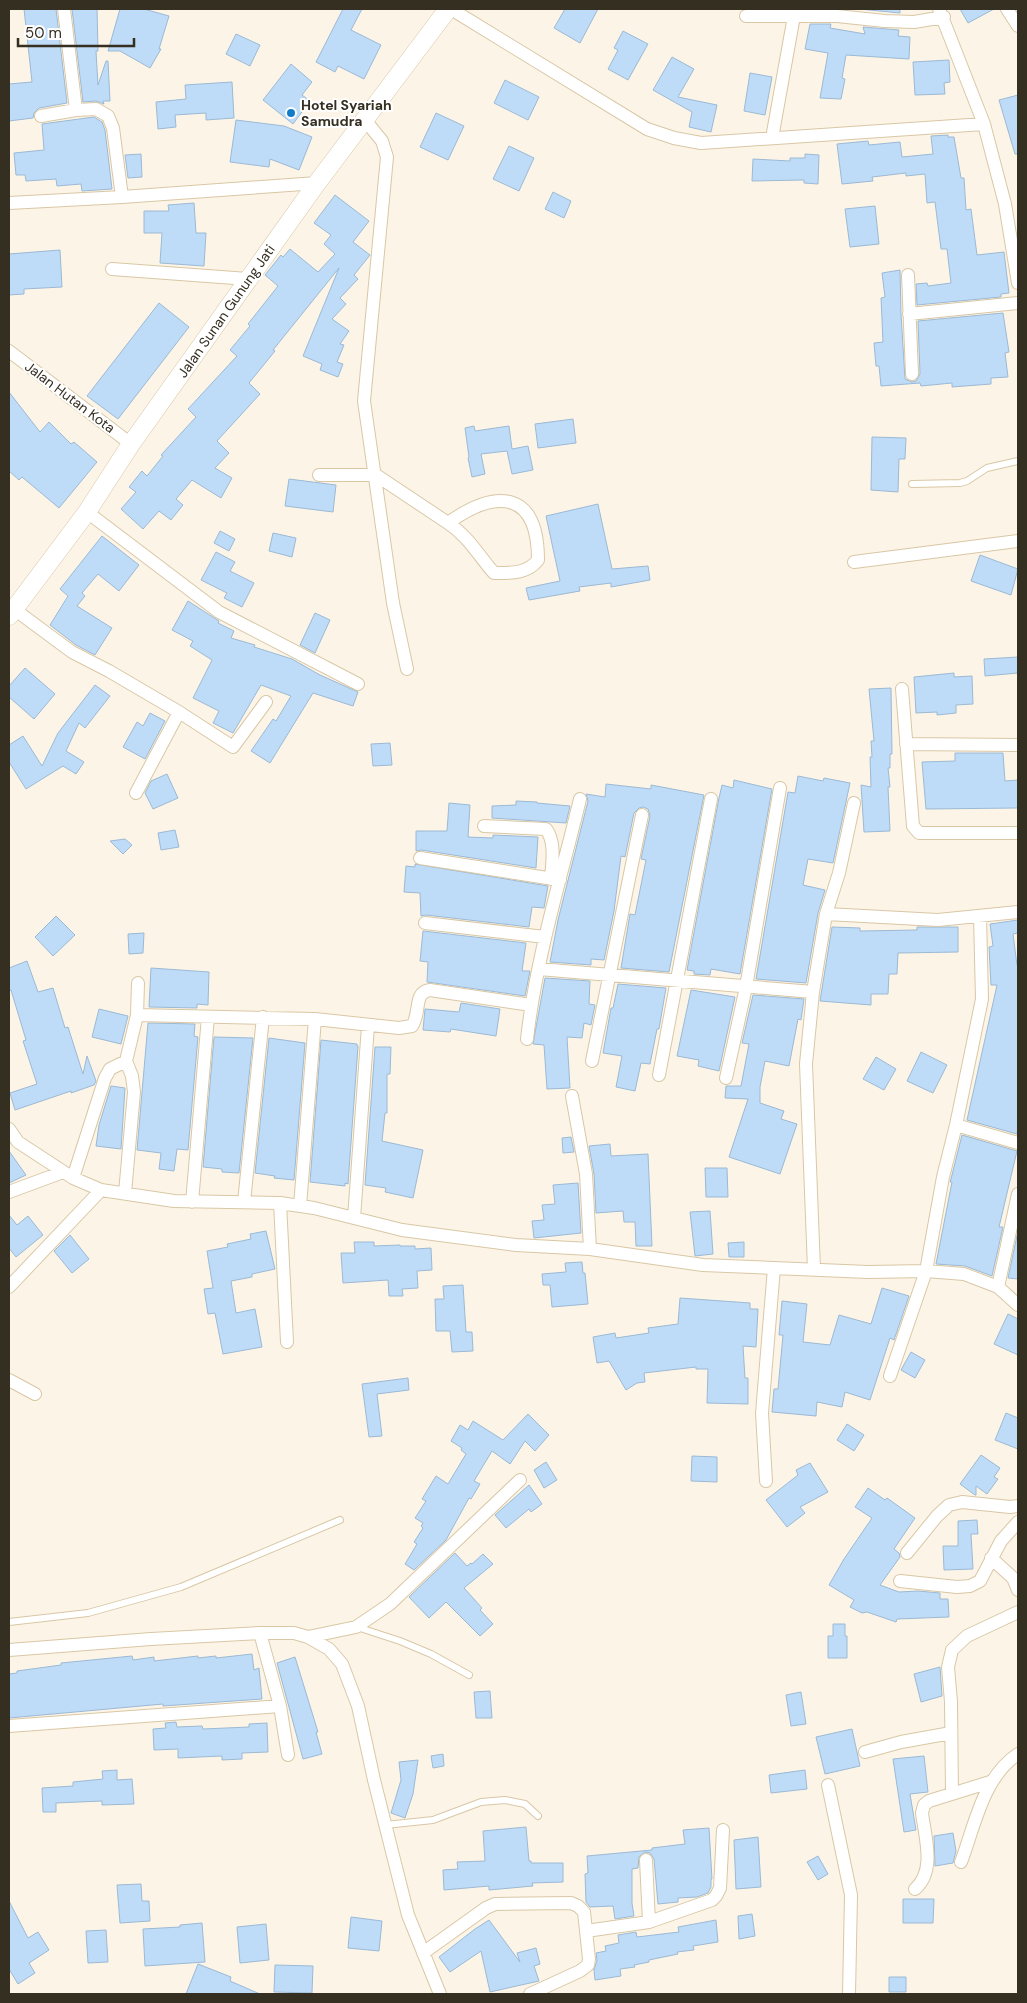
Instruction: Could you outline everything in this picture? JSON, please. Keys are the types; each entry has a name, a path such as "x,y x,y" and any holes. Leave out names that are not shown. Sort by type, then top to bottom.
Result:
{"street":[{"path":"64,9 76,110"},
{"path":"450,9 647,129 674,138 701,143 984,124"},
{"name":"Jalan Sunan Gunung Jati","path":"11,613 87,512 131,444 317,183 450,9"},
{"path":"1007,9 1018,26"},
{"path":"746,16 837,16 914,22 942,13 984,124 1005,204 1018,283"},
{"path":"772,138 794,16"},
{"path":"41,116 76,110 96,109 103,111 111,121 122,197"},
{"path":"366,120 382,141 387,157 364,401 393,603 407,669"},
{"path":"9,203 317,183"},
{"path":"112,269 248,279"},
{"path":"908,275 912,374"},
{"path":"909,314 1018,303"},
{"name":"Jalan Hutan Kota","path":"9,351 131,444"},
{"path":"319,475 376,475 458,530 472,544 494,573 524,571 532,568 538,560 535,527 528,512 508,501 485,503 448,523"},
{"path":"87,512 219,612 358,684"},
{"path":"854,562 1018,541"},
{"path":"11,613 72,652 109,671 179,712 233,747 266,702"},
{"path":"902,689 913,826 919,833 1018,833"},
{"path":"136,793 179,712"},
{"path":"906,744 1018,745"},
{"path":"726,1078 746,987 780,788"},
{"path":"528,1039 531,1005 556,880 580,799"},
{"path":"660,1074 711,799"},
{"path":"814,1269 806,1064 813,992 826,914 839,873 854,803"},
{"path":"592,1061 642,814"},
{"path":"484,826 546,829 551,835 556,880"},
{"path":"420,858 556,880"},
{"path":"826,914 938,920 1018,912"},
{"path":"890,1376 926,1271 943,1177 956,1125 982,999 980,916"},
{"path":"425,923 545,937"},
{"path":"539,969 813,992"},
{"path":"124,1193 134,1092 132,1076 126,1061 137,1015 138,983"},
{"path":"137,1015 315,1019 399,1028 412,1026 417,1019 420,995 424,991 430,990 531,1005"},
{"path":"192,1202 208,1017"},
{"path":"244,1202 263,1017"},
{"path":"300,1206 315,1019"},
{"path":"354,1218 368,1026"},
{"path":"68,1175 105,1078 110,1069 126,1061"},
{"path":"572,1096 586,1174 590,1249"},
{"path":"956,1125 1018,1143"},
{"path":"9,1129 18,1142 68,1175 101,1190 192,1202 280,1203 402,1230 516,1245 590,1249 703,1265 868,1272 926,1271 964,1274 998,1287 1018,1305"},
{"path":"9,1192 68,1175"},
{"path":"9,1287 101,1190"},
{"path":"998,1287 1018,1194"},
{"path":"280,1203 287,1342"},
{"path":"766,1481 762,1413 774,1268"},
{"path":"9,1380 35,1394"},
{"path":"308,1637 356,1627 390,1604 520,1480"},
{"path":"907,1553 936,1516 949,1505 962,1502 1010,1507 1018,1506"},
{"path":"900,1581 970,1586 980,1581 1001,1541 1018,1522"},
{"path":"991,1558 1013,1578 1018,1590"},
{"path":"952,1794 948,1667 952,1650 967,1636 1018,1612"},
{"path":"260,1633 280,1706 288,1755"},
{"path":"9,1650 260,1633 294,1634 308,1637 329,1648 342,1664 358,1706 408,1915 440,1994"},
{"path":"9,1726 280,1706"},
{"path":"865,1752 901,1742 951,1733"},
{"path":"961,1862 990,1782 1008,1761 1018,1754"},
{"path":"915,1889 927,1871 922,1813 924,1806 929,1801 990,1782"},
{"path":"828,1785 851,1895 849,1994"},
{"path":"586,1932 649,1922 712,1900 720,1888 723,1830"},
{"path":"646,1860 649,1922"},
{"path":"424,1953 486,1908 495,1904 571,1903 578,1906 584,1912 589,1958 588,1965 580,1971 530,1994"}],"lane":[{"path":"912,484 960,483 993,466 1018,461"},
{"path":"9,1622 88,1613 182,1587 340,1520"},
{"path":"356,1627 400,1641 431,1654 469,1675"},
{"path":"385,1825 433,1820 481,1802 505,1800 525,1804 538,1816"}],"building":[{"path":"24,9 56,9 67,103 39,108 34,113 33,118 9,121 9,84 32,82"},
{"path":"72,9 97,9 98,51 96,51 98,85 106,61 108,61 110,101 103,101 104,104 96,101 83,102"},
{"path":"120,9 144,9 169,16 159,49 161,49 150,68 120,51 108,51"},
{"path":"343,9 362,9 351,30 381,45 364,79 338,66 335,72 316,62"},
{"path":"565,9 598,9 580,43 554,28"},
{"path":"859,9 900,9 900,13"},
{"path":"960,9 994,9 968,23"},
{"path":"810,24 831,24 830,28 865,34 863,27 899,30 898,36 910,37 909,59 846,55 842,78 845,79 841,99 820,98 828,53 805,49"},
{"path":"623,31 648,44 628,80 608,69 618,50 614,48"},
{"path":"236,34 260,45 250,66 226,54"},
{"path":"672,57 694,69 678,97 717,105 711,132 689,127 692,112 653,90"},
{"path":"949,60 950,82 944,83 945,94 915,95 913,62"},
{"path":"291,64 312,82 302,95 310,101 293,124 263,100"},
{"path":"750,73 772,77 765,115 744,111"},
{"path":"505,80 539,97 528,120 494,103"},
{"path":"232,82 234,118 206,120 206,113 175,115 176,127 158,129 156,102 186,99 185,85"},
{"path":"1018,95 1018,154 1015,154 999,100"},
{"path":"436,113 464,126 448,160 420,147"},
{"path":"94,117 102,122 105,130 112,189 82,191 81,184 57,186 56,179 26,181 25,175 16,175 14,153 44,150 42,124"},
{"path":"236,120 284,126 312,137 299,170 270,159 269,167 230,162"},
{"path":"948,135 948,137 954,137 961,178 964,178 966,210 971,209 977,255 1004,252 1009,293 1001,294 1001,297 917,305 916,284 927,283 928,286 951,283 947,249 941,249 935,202 927,203 925,174 906,176 906,173 872,177 873,181 842,184 837,144 868,141 869,145 900,142 902,157 933,154 931,136"},
{"path":"509,146 534,158 519,191 493,179"},
{"path":"141,154 142,177 128,178 125,155"},
{"path":"805,154 819,155 818,184 804,183 804,180 752,181 753,159 790,161 790,158 805,158"},
{"path":"553,192 571,201 564,218 545,209"},
{"path":"335,195 369,221 353,242 370,255 354,275 358,279 340,298 346,304 332,319 349,331 340,344 344,345 337,362 343,364 338,377 320,370 322,364 303,356 339,268 249,383 260,394 217,441 229,453 215,468 232,478 221,498 192,480 176,499 183,505 171,520 159,511 143,529 121,509 136,492 129,487 142,471 147,476 163,456 161,455 196,417 188,409 237,356 230,350 250,326 248,324 278,286 265,275 281,255 283,257 290,249 318,272 335,254 324,244 331,235 314,223"},
{"path":"194,203 196,233 206,233 204,266 160,263 162,233 144,233 144,211 169,211 168,205"},
{"path":"875,206 879,244 850,247 845,209"},
{"path":"60,250 62,287 24,289 24,294 9,295 9,254"},
{"path":"900,270 905,379 912,382 916,381 920,374 918,321 1003,313 1009,352 1005,353 1008,377 991,378 991,384 952,387 952,383 921,386 920,383 881,386 879,366 876,366 874,343 883,342 881,298 885,297 882,273"},
{"path":"159,303 189,327 118,419 87,396"},
{"path":"9,392 40,432 49,422 71,444 74,442 97,462 59,508 22,477 19,480 9,471"},
{"path":"573,419 576,443 538,448 535,424"},
{"path":"474,426 475,431 509,426 512,449 528,446 533,470 512,474 507,451 481,454 485,474 472,477 465,428"},
{"path":"872,437 906,438 905,459 899,459 898,492 871,490"},
{"path":"289,479 336,485 333,512 285,506"},
{"path":"598,504 612,569 648,566 650,580 611,587 611,583 579,587 580,591 529,600 526,588 560,581 546,516"},
{"path":"220,531 235,539 229,551 214,543"},
{"path":"273,533 296,538 292,557 269,551"},
{"path":"102,536 139,565 119,591 98,574 82,593 85,596 77,606 112,628 95,655 76,645 50,625 68,596 60,589"},
{"path":"216,552 235,562 230,571 254,583 242,607 224,598 227,593 201,580"},
{"path":"980,555 1018,569 1011,595 971,581"},
{"path":"188,601 219,621 218,623 234,631 231,638 292,659 320,675 358,692 353,706 313,693 270,763 251,751 273,719 276,721 291,696 261,685 233,733 213,723 219,711 193,698 212,660 190,646 193,641 172,630"},
{"path":"315,613 330,620 315,653 300,645"},
{"path":"1018,657 1018,673 985,676 984,659"},
{"path":"25,668 55,694 34,719 9,697 9,686"},
{"path":"954,673 954,677 972,676 973,704 956,705 956,713 937,715 937,712 916,713 914,677"},
{"path":"95,685 110,696 85,728 79,723 66,751 84,762 76,774 63,766 26,789 9,762 9,745 23,736 42,766 58,733"},
{"path":"891,688 892,754 890,754 890,768 888,768 890,831 864,832 861,785 871,787 871,741 874,741 869,689"},
{"path":"150,713 165,721 145,759 123,747 137,722 143,726"},
{"path":"390,743 392,765 373,766 371,744"},
{"path":"955,753 1003,753 1005,781 1018,780 1018,808 926,809 922,762 955,761"},
{"path":"167,774 178,798 153,809 145,793 151,781"},
{"path":"798,776 823,781 824,778 850,783 833,863 808,859 803,885 825,890 818,913 806,983 756,979 788,792 795,793"},
{"path":"734,780 772,789 740,974 711,969 710,975 694,974 694,971 687,970 719,798 722,785 733,788"},
{"path":"606,784 651,789 651,785 704,795 669,972 621,968 630,914 635,915 646,860 641,859 650,816 648,809 643,807 634,813 625,857 621,856 614,911 604,960 591,959 591,965 550,962 558,920 588,801 586,794 605,797"},
{"path":"516,801 570,806 566,823 492,818 492,806 516,805"},
{"path":"449,803 470,805 468,837 493,838 493,835 538,837 536,868 421,850 416,851 416,831 447,831"},
{"path":"175,830 179,847 161,850 158,833"},
{"path":"125,839 132,845 123,854 110,841"},
{"path":"415,864 548,886 544,908 532,907 529,927 426,915 421,916 420,893 404,892 406,866 415,867"},
{"path":"56,916 75,935 53,956 35,937"},
{"path":"1018,920 1018,933 1013,934 1018,964 1017,1134 967,1120 997,985 991,985 989,947 993,946 990,924"},
{"path":"832,927 860,928 860,931 917,930 917,927 958,927 958,952 898,953 897,974 889,974 888,994 871,994 871,1005 820,1001"},
{"path":"423,931 526,943 522,971 530,971 525,996 427,982 428,962 420,961"},
{"path":"144,933 143,953 129,954 128,934"},
{"path":"27,961 38,992 53,988 65,1028 68,1027 83,1074 87,1056 96,1081 94,1085 15,1110 10,1093 37,1084 23,1041 26,1040 11,990 9,991 9,968"},
{"path":"151,968 209,972 208,1005 197,1004 197,1008 149,1007"},
{"path":"545,978 590,981 589,1004 595,1005 591,1025 584,1023 582,1038 567,1037 570,1088 547,1089 544,1045 533,1044"},
{"path":"618,984 666,988 659,1029 657,1029 650,1064 641,1063 635,1091 616,1087 622,1056 603,1053 611,1008 613,1008"},
{"path":"691,990 735,997 719,1071 698,1066 699,1060 677,1056"},
{"path":"753,995 804,999 801,1020 798,1019 789,1066 765,1061 760,1087 760,1103 784,1111 781,1119 797,1124 780,1174 729,1157 748,1099 725,1098 726,1086 741,1086 749,1044 742,1043"},
{"path":"461,1003 500,1009 496,1036 451,1029 450,1032 423,1030 425,1009 459,1012"},
{"path":"99,1009 128,1016 121,1044 92,1037"},
{"path":"148,1023 195,1024 194,1036 198,1037 188,1150 177,1149 174,1171 159,1169 161,1153 137,1150"},
{"path":"214,1037 253,1038 239,1173 222,1172 222,1169 203,1167"},
{"path":"269,1038 305,1043 294,1180 274,1178 275,1176 255,1173"},
{"path":"321,1040 357,1044 358,1046 348,1184 345,1183 345,1186 310,1182"},
{"path":"375,1047 391,1047 390,1074 387,1074 387,1113 385,1113 382,1141 423,1150 413,1198 385,1192 386,1188 365,1185"},
{"path":"921,1052 947,1065 933,1093 907,1081"},
{"path":"876,1057 896,1069 884,1090 863,1079"},
{"path":"111,1086 125,1088 121,1149 96,1146 99,1125"},
{"path":"962,1135 1017,1151 999,1227 1003,1227 992,1276 965,1266 936,1264 952,1182 950,1182"},
{"path":"571,1137 574,1152 563,1153 562,1138"},
{"path":"610,1144 611,1156 648,1154 652,1246 636,1246 635,1222 624,1222 623,1211 596,1213 594,1174 589,1146"},
{"path":"9,1151 26,1175 9,1183"},
{"path":"705,1168 727,1168 728,1197 706,1197"},
{"path":"578,1183 581,1233 534,1238 532,1221 544,1220 542,1205 555,1204 553,1185"},
{"path":"710,1211 713,1254 695,1256 690,1212"},
{"path":"9,1215 17,1225 28,1216 43,1235 16,1257 9,1248"},
{"path":"266,1231 275,1269 252,1274 252,1277 231,1281 236,1313 255,1309 262,1347 223,1354 215,1313 208,1314 204,1289 213,1288 207,1251 228,1247 227,1244 251,1239 250,1234"},
{"path":"1018,1231 1018,1279 1008,1278"},
{"path":"70,1235 89,1259 72,1273 54,1251"},
{"path":"354,1242 374,1242 374,1246 400,1245 415,1246 415,1249 431,1248 432,1270 417,1271 418,1288 402,1289 403,1296 389,1296 388,1280 343,1283 341,1253 355,1253"},
{"path":"744,1242 744,1257 729,1257 728,1243"},
{"path":"582,1262 588,1304 552,1307 550,1285 543,1285 542,1274 566,1272 565,1263"},
{"path":"463,1285 466,1332 472,1332 473,1351 452,1352 450,1331 436,1331 435,1299 444,1299 443,1286"},
{"path":"882,1288 909,1296 894,1340 890,1338 870,1400 845,1392 842,1407 817,1402 816,1416 772,1412 774,1389 778,1389 783,1335 779,1335 782,1301 807,1304 803,1342 830,1345 839,1315 871,1324"},
{"path":"680,1298 750,1303 750,1309 758,1309 756,1347 743,1346 745,1378 748,1378 748,1404 707,1403 708,1369 696,1369 696,1367 644,1373 645,1382 637,1383 626,1390 609,1361 597,1363 593,1337 615,1333 616,1338 649,1333 648,1328 678,1324"},
{"path":"1008,1314 1018,1319 1018,1355 994,1344"},
{"path":"911,1352 925,1360 915,1378 901,1370"},
{"path":"408,1378 409,1390 377,1394 382,1436 369,1437 362,1384"},
{"path":"1006,1413 1018,1418 1018,1449 995,1440"},
{"path":"528,1414 549,1435 535,1451 525,1441 510,1464 492,1451 474,1481 480,1484 471,1499 469,1498 446,1540 414,1570 405,1564 417,1544 414,1542 423,1528 421,1526 423,1523 415,1518 426,1501 422,1499 436,1476 448,1484 466,1454 461,1450 462,1448 451,1441 460,1425 468,1430 473,1421 503,1440"},
{"path":"847,1424 864,1435 854,1451 837,1440"},
{"path":"981,1455 1000,1468 994,1477 998,1479 987,1494 976,1486 975,1495 960,1484"},
{"path":"692,1456 717,1457 717,1482 691,1481"},
{"path":"546,1462 557,1480 544,1488 534,1470"},
{"path":"810,1463 828,1492 800,1507 805,1513 787,1527 766,1500 798,1475 796,1470"},
{"path":"529,1485 542,1504 531,1512 529,1509 506,1528 495,1515"},
{"path":"868,1488 885,1500 887,1498 915,1518 894,1549 899,1553 900,1557 880,1585 899,1592 940,1593 940,1599 948,1599 949,1617 897,1619 896,1622 867,1612 862,1613 850,1607 854,1600 829,1585 872,1518 855,1507"},
{"path":"977,1520 978,1534 971,1534 973,1569 944,1570 943,1546 958,1546 958,1521"},
{"path":"455,1553 467,1566 483,1554 493,1564 464,1588 493,1624 480,1636 446,1602 429,1618 409,1597"},
{"path":"833,1624 845,1624 847,1658 828,1658 828,1636 833,1636"},
{"path":"252,1654 254,1670 259,1668 262,1699 163,1706 163,1704 9,1718 9,1674 17,1673 17,1671 61,1665 61,1663 132,1656 133,1660 154,1657 154,1661 198,1656 198,1658 216,1656 216,1658"},
{"path":"295,1657 318,1732 316,1732 322,1754 303,1759 277,1663"},
{"path":"940,1667 942,1696 921,1702 914,1674"},
{"path":"490,1691 492,1718 476,1718 474,1692"},
{"path":"801,1692 806,1724 791,1726 786,1695"},
{"path":"176,1722 177,1727 202,1726 203,1729 249,1727 249,1724 267,1723 268,1752 242,1753 242,1759 222,1760 222,1756 178,1758 178,1749 154,1750 153,1729 166,1728 165,1723"},
{"path":"852,1729 860,1766 825,1774 816,1737"},
{"path":"443,1754 444,1766 433,1768 431,1756"},
{"path":"924,1756 928,1792 910,1794 916,1830 904,1832 893,1759"},
{"path":"418,1760 413,1794 405,1818 391,1813 401,1780 399,1762"},
{"path":"117,1770 117,1780 132,1779 134,1804 102,1805 102,1801 56,1803 56,1812 43,1812 42,1788 73,1786 73,1782 103,1779 102,1771"},
{"path":"805,1770 807,1789 771,1793 769,1775"},
{"path":"526,1827 529,1861 531,1863 563,1863 563,1882 532,1883 533,1886 489,1890 489,1886 444,1890 443,1870 458,1869 457,1862 485,1861 483,1831"},
{"path":"709,1828 712,1879 708,1893 697,1897 678,1898 678,1902 658,1904 654,1859 650,1853 645,1852 639,1857 638,1868 632,1869 634,1916 615,1919 613,1906 590,1907 586,1902 585,1874 588,1873 587,1856 652,1850 652,1848 685,1844 683,1830"},
{"path":"953,1833 956,1851 953,1863 935,1866 934,1836"},
{"path":"758,1837 761,1887 736,1889 734,1840"},
{"path":"818,1856 828,1874 818,1880 807,1862"},
{"path":"141,1884 142,1901 149,1901 150,1921 120,1923 117,1885"},
{"path":"903,1899 934,1899 933,1923 903,1923"},
{"path":"9,1901 28,1938 38,1932 49,1950 29,1963 35,1973 18,1984 9,1969"},
{"path":"752,1914 755,1936 739,1939 738,1916"},
{"path":"351,1917 382,1921 379,1951 348,1948"},
{"path":"489,1920 520,1962 517,1953 536,1948 540,1964 534,1966 539,1981 490,1992 481,1951 450,1972 439,1957"},
{"path":"716,1920 718,1942 693,1946 694,1950 677,1952 678,1954 634,1965 635,1967 620,1969 621,1976 595,1980 596,1953 606,1951 605,1946 619,1943 618,1935 636,1932 637,1937 679,1932 678,1927"},
{"path":"202,1923 205,1962 145,1966 143,1929 180,1927 180,1925"},
{"path":"266,1924 269,1960 240,1963 237,1927"},
{"path":"106,1930 108,1962 88,1963 86,1931"},
{"path":"198,1964 231,1977 230,1981 260,1994 186,1994"},
{"path":"275,1965 313,1966 312,1993 274,1992"},
{"path":"889,1977 906,1977 906,1992 889,1992"}],"place":[{"name":"Hotel Syariah Samudra","path":"291,113"}]}
